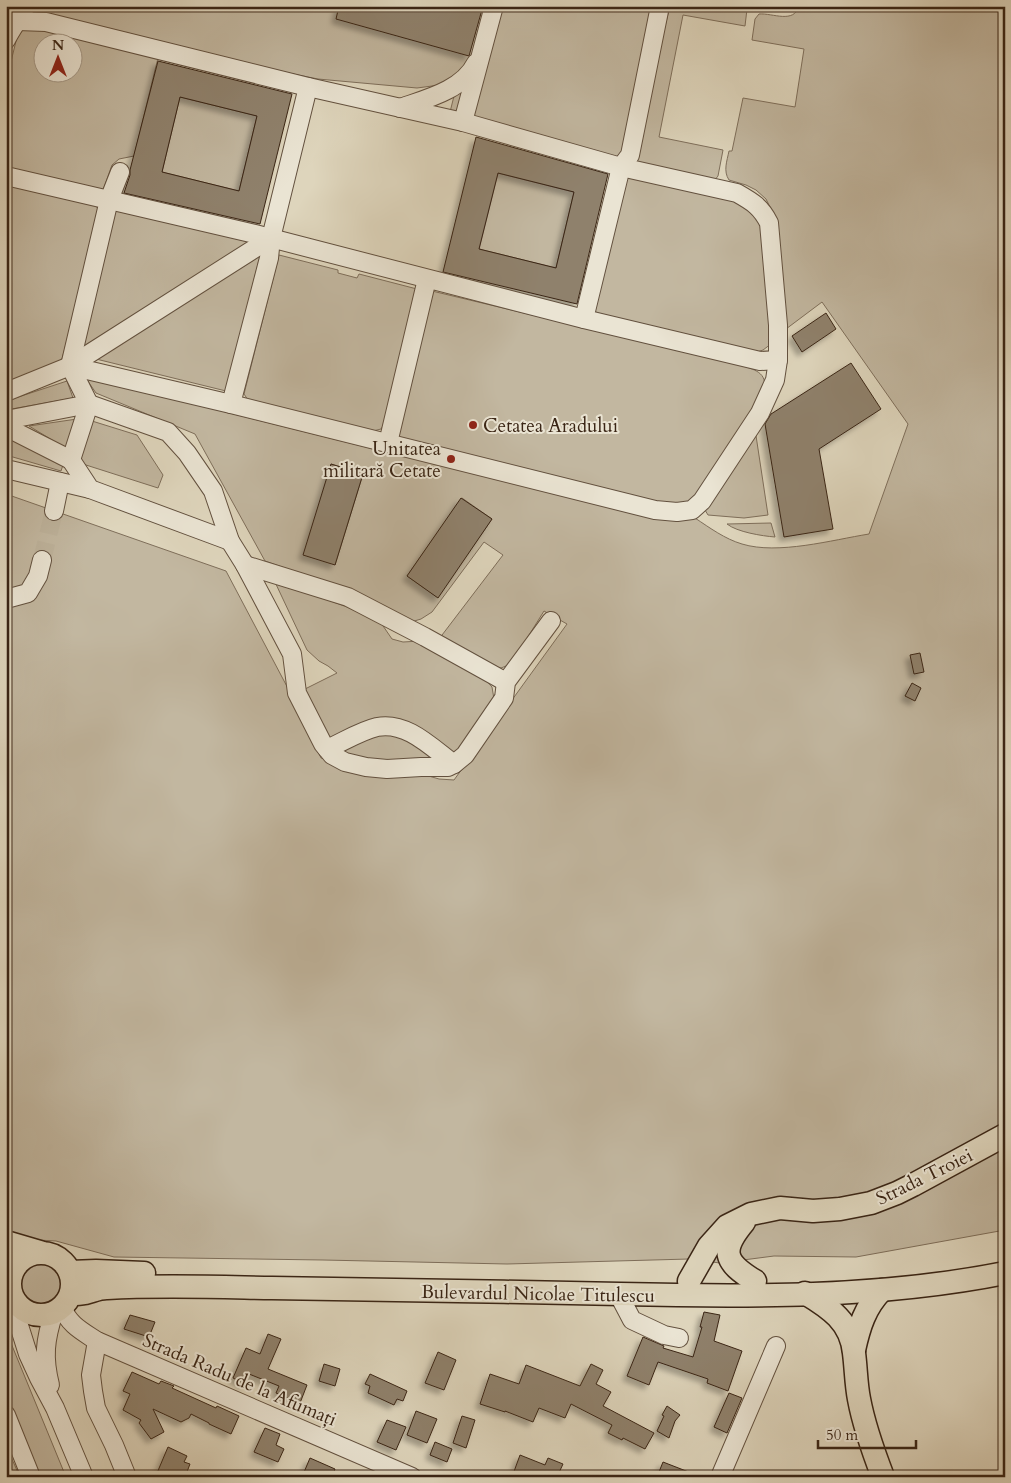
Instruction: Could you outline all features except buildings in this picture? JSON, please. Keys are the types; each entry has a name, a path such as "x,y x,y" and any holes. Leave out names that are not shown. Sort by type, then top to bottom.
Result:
{"main road":[{"name":"Strada Troiei","path":"689,1281 709,1246 727,1226 750,1214 780,1208 840,1209 870,1203 913,1185 1005,1135"},
{"path":"750,1214 730,1240 728,1251 734,1266 755,1281"},
{"path":"6,1242 56,1256 64,1262 70,1272 72,1283 62,1305 38,1315 30,1313 17,1304 10,1290 11,1274 19,1261 25,1256 40,1252"},
{"name":"Bulevardul Nicolae Titulescu","path":"70,1272 755,1281 811,1280 880,1275 951,1268 1005,1258"},
{"name":"Bulevardul Nicolae Titulescu","path":"62,1305 96,1289 109,1288 430,1290 680,1296 882,1290 969,1280 1005,1273"},
{"path":"854,1350 863,1317 873,1299 882,1290"},
{"path":"805,1293 821,1302 842,1319 854,1350 858,1397 866,1429 883,1477"}],"street":[{"path":"463,122 494,6"},
{"path":"584,319 621,167 630,155 660,6"},
{"path":"6,40 22,14 46,22 308,87 463,122 621,167 737,193 751,200 762,210 769,223 778,325 778,360 775,380 760,413 702,501 692,510 677,512 655,510 232,404 70,366"},
{"path":"400,108 433,96 453,86 474,68 482,51"},
{"path":"232,404 269,258 271,238 308,87"},
{"path":"71,460 89,404 70,366 109,200 120,172"},
{"path":"6,176 271,238 584,319 760,361 778,360"},
{"path":"6,392 70,366 271,238"},
{"path":"388,443 427,279"},
{"path":"6,420 89,404 168,432 187,453 213,491 230,541 245,565 292,654 297,693 322,744 332,755 345,762 386,770 448,767 454,764 465,755 504,698 506,682 551,621"},
{"path":"6,428 71,460 90,489"},
{"path":"6,469 90,489 230,541"},
{"path":"54,511 60,482"},
{"path":"6,599 28,593 38,576 42,560"},
{"path":"245,565 348,597 506,682"},
{"path":"327,749 365,731 389,726 402,728 414,734 454,764"},
{"path":"10,1290 28,1354 55,1408 84,1477"},
{"path":"622,1301 632,1320 664,1335 679,1338"},
{"path":"55,1408 45,1357 45,1343 62,1305"},
{"name":"Strada Radu de la Afumați","path":"62,1305 68,1319 76,1327 97,1341 412,1477"},
{"path":"97,1341 91,1375 94,1399 96,1408 114,1445 126,1477"},
{"path":"720,1477 776,1346"},
{"path":"6,1415 31,1477"}],"shaded area":[{"path":"31,6 489,6 478,52 447,84 417,88 318,79 199,55 28,13"},
{"path":"497,6 656,6 627,150 618,160 475,119 471,114"},
{"path":"670,6 751,6 747,9 745,26 683,15 659,137 723,150 718,176 714,181 631,164"},
{"path":"799,6 1005,6 1005,1230 856,1257 774,1256 720,1263 689,1259 507,1264 114,1257 56,1241 19,1239 6,1233 6,494 226,571 292,696 321,758 343,765 415,772 439,779 454,780 567,624 544,611 511,664 501,668 491,667 439,639 503,555 484,542 432,612 421,619 411,622 341,588 265,561 195,434 96,393 85,377 386,452 695,518 730,539 756,547 788,547 869,534 908,424 822,302 782,332 776,231 773,213 766,199 756,190 729,180 726,173 727,158 729,151 732,151 743,98 795,107 804,49 752,40 755,19 759,14 788,16 793,15","holes":["331,464 363,474 335,565","462,498 492,519 437,597 407,576"]},
{"path":"27,25 55,32 32,32 32,82 82,82 82,39 158,58 134,156 119,159 112,165 101,196 6,172 6,82 17,37"},
{"path":"468,85 460,115 450,112 454,96"},
{"path":"180,97 257,116 239,191 162,172"},
{"path":"498,173 574,192 556,268 479,249"},
{"path":"625,176 716,193 752,208 763,230 768,311 772,335 771,344 763,350 754,353 601,316 595,311 594,305"},
{"path":"6,185 92,204 97,207 100,215 62,359 55,365 6,385"},
{"path":"113,208 249,242 78,350"},
{"path":"279,255 338,270 338,273 357,278 359,274 417,289 390,415 381,429 369,432 248,400 244,394"},
{"path":"260,256 226,391 96,359"},
{"path":"432,291 741,365 757,371 763,377 764,394 699,497 685,505 670,507 394,438"},
{"path":"67,381 73,398 6,410 6,401"},
{"path":"77,419 67,449 29,426"},
{"path":"92,421 137,435 163,475 158,488 86,465 80,460 80,454"},
{"path":"755,429 768,515 744,518 708,515 705,510 707,503"},
{"path":"9,437 64,462 61,471 6,455 6,438"},
{"path":"771,523 775,537 757,535 727,524"},
{"path":"274,580 347,607 381,623 392,639 403,642 421,641 483,677 492,687 494,699 454,758 404,723 326,741 303,690 337,673 307,650"},
{"path":"395,730 447,763 375,763 334,751 369,733"},
{"path":"42,1261 55,1265 61,1271 65,1284 61,1297 55,1303 42,1307 29,1303 23,1297 19,1284 23,1271 29,1265"},
{"path":"6,1331 66,1477 39,1477 6,1396"},
{"path":"6,1446 20,1477 6,1477"}],"tunnel":[{"path":"42,560 54,511"}],"place":[{"name":"Cetatea Aradului","path":"473,425"},
{"name":"Unitatea militară Cetate","path":"451,459"}]}
